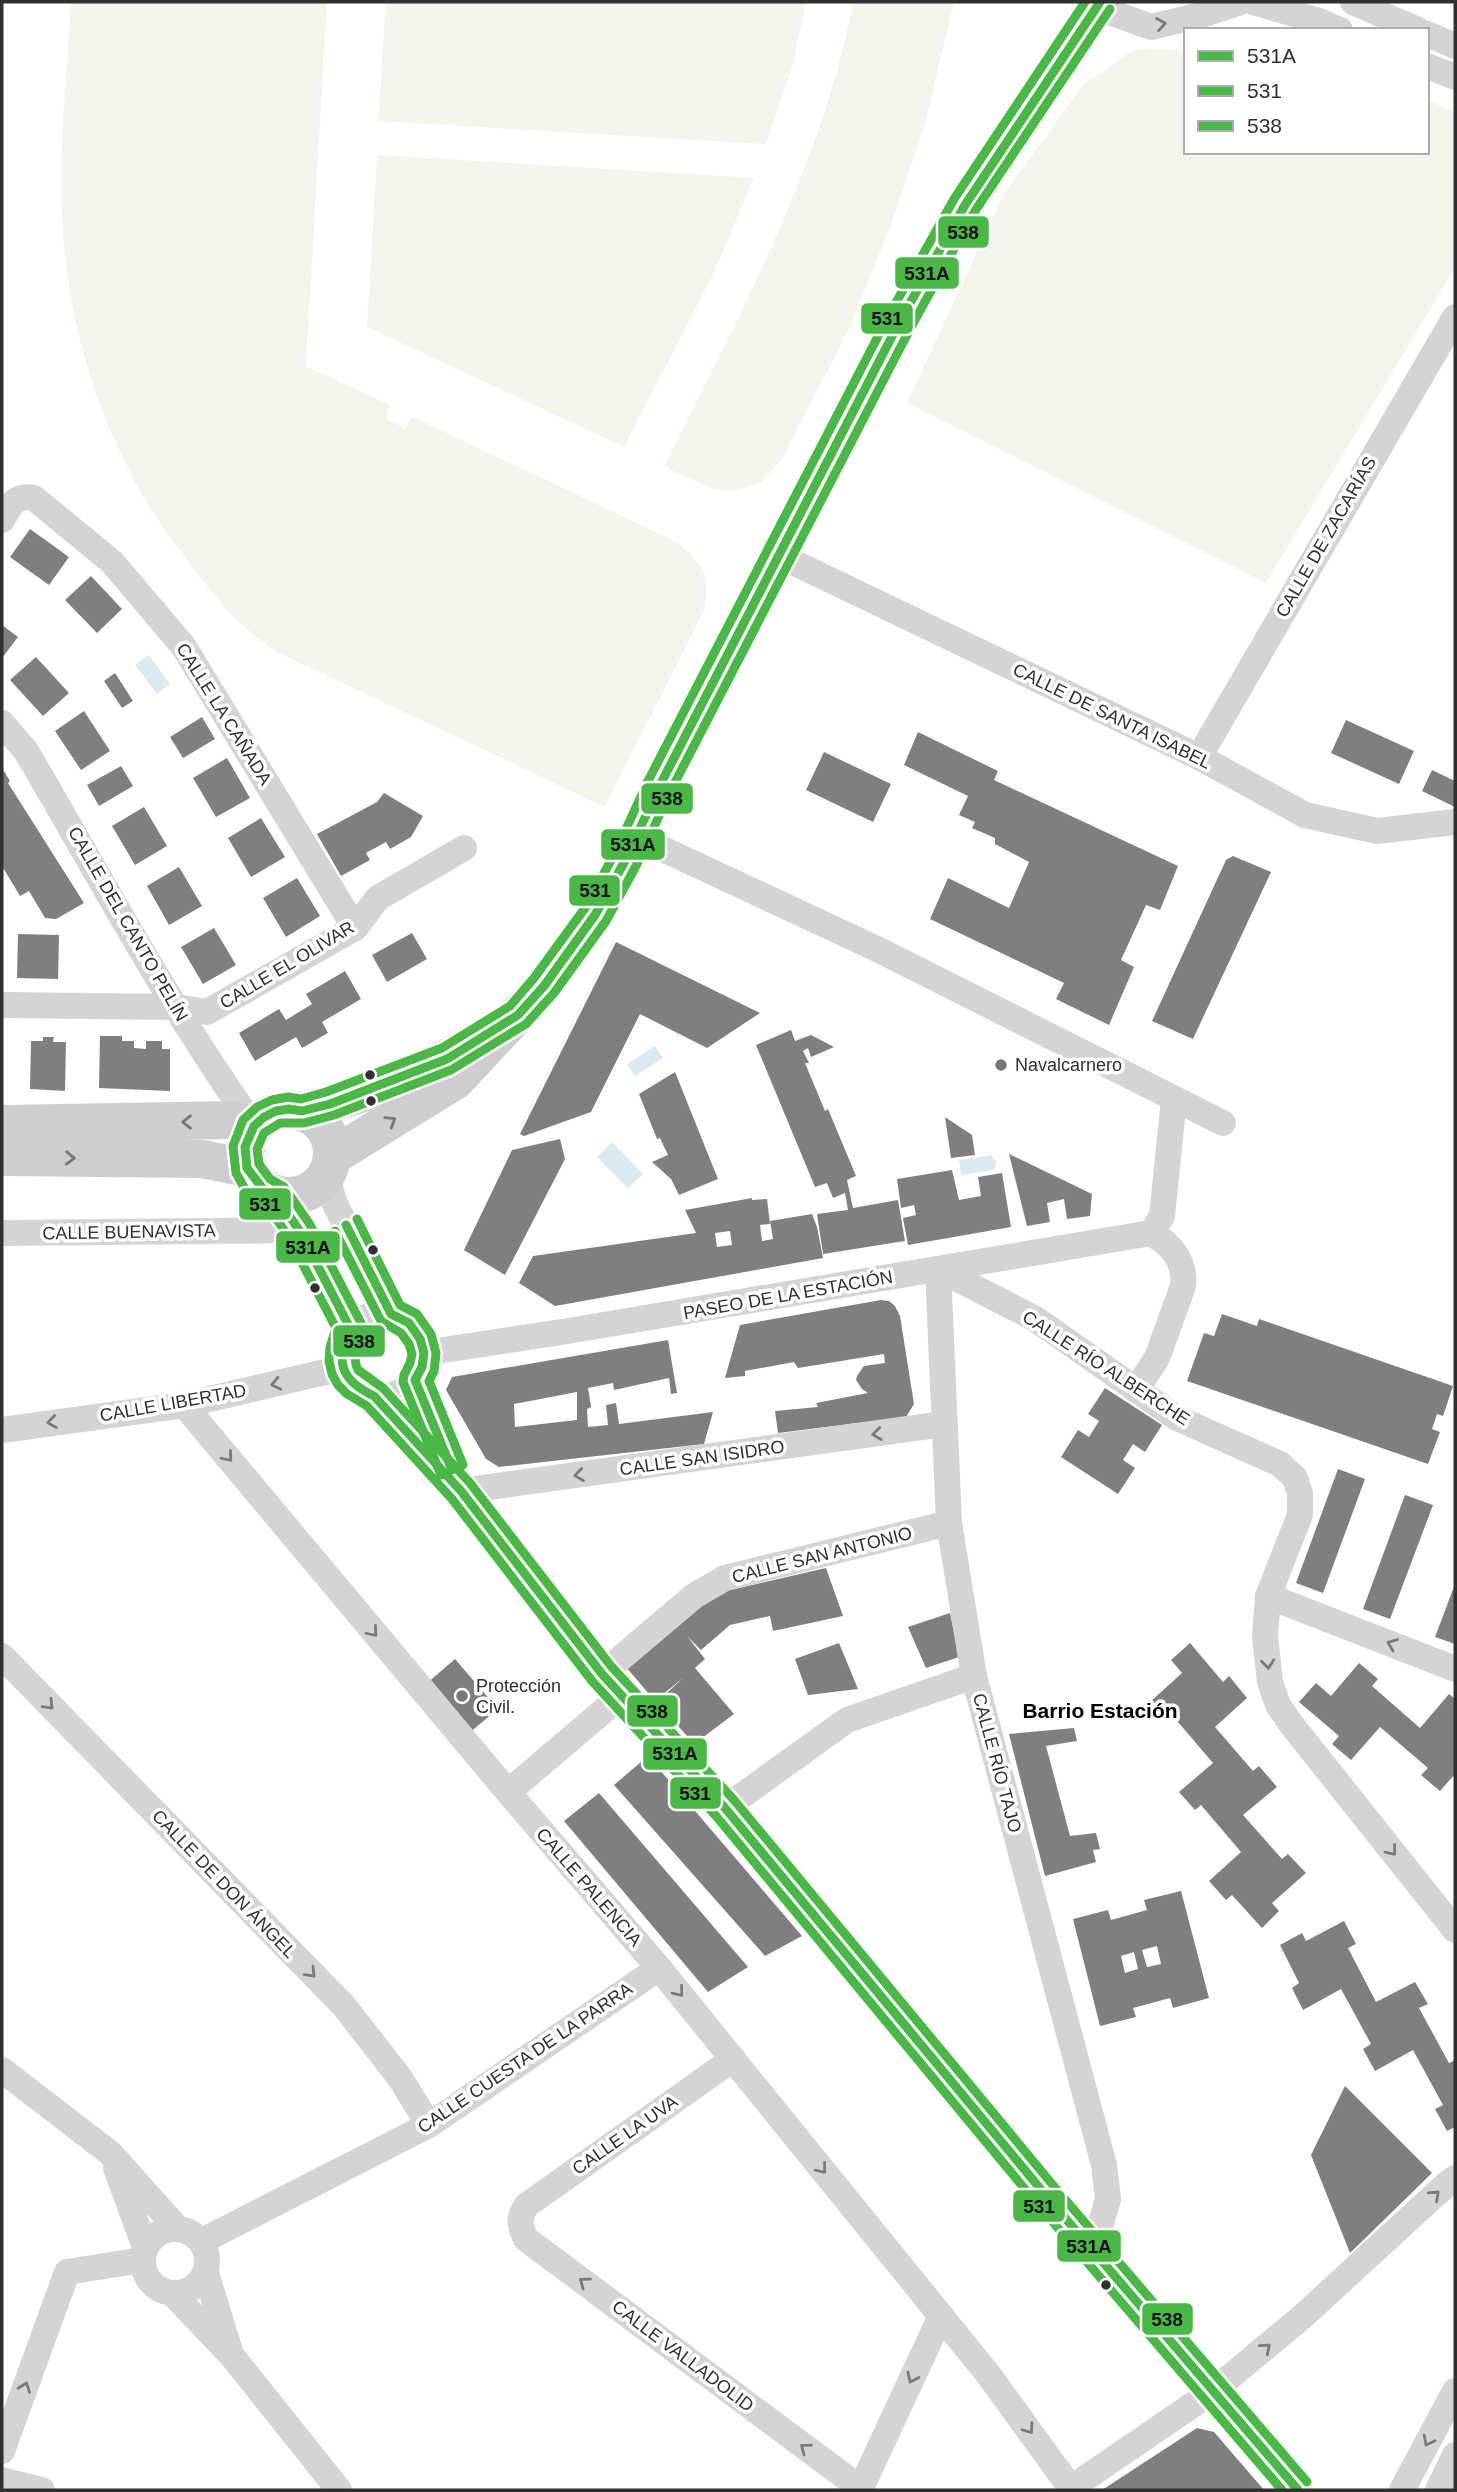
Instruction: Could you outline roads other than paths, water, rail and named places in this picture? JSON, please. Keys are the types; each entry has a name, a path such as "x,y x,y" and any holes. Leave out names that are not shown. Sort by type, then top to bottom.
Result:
{"street":[{"path":"518,1015 447,1059 330,1104 302,1111 275,1111 264,1117 254,1126 245,1147 247,1168 254,1180 275,1195 290,1197 305,1194 318,1186 330,1165 456,1080 518,1015 544,986 595,915 900,321 965,205 1098,4 1151,27 1241,2"},
{"path":"1253,2 1330,25"},
{"path":"1353,2 1413,28"},
{"path":"1429,35 1455,46"},
{"path":"1429,67 1455,77"},
{"name":"CALLE DE ZACARÍAS","path":"1199,757 1455,317"},
{"name":"CALLE LA CAÑADA","path":"2,520 15,500 23,496 34,498 112,562 184,647 355,928"},
{"name":"CALLE DE SANTA ISABEL","path":"779,555 1199,757 1305,815 1377,831 1455,822"},
{"name":"CALLE DEL CANTO PELÍN","path":"2,723 26,751 176,1007 254,1126"},
{"name":"CALLE EL OLIVAR","path":"2,1005 176,1007 207,1012 355,928 379,898 464,848"},
{"path":"631,848 877,949 1223,1123"},
{"path":"1136,1390 1157,1358 1185,1274 1176,1253 1164,1240 1151,1233 1162,1216 1174,1099"},
{"path":"302,1111 324,1128 331,1141 330,1165 334,1202 391,1314"},
{"path":"2,1124 235,1121 254,1126"},
{"path":"2,1157 202,1159 247,1168"},
{"path":"275,1195 299,1230 350,1328"},
{"name":"CALLE BUENAVISTA","path":"2,1233 299,1230"},
{"name":"PASEO DE LA ESTACIÓN","path":"424,1353 1151,1233"},
{"name":"CALLE RÍO ALBERCHE","path":"938,1269 1034,1318 1177,1418 1280,1464 1295,1479 1300,1493 1300,1515 1268,1596 1265,1636 1270,1682 1278,1704 1455,1930"},
{"name":"CALLE RÍO TAJO","path":"938,1269 949,1523 974,1676 1104,2165 1108,2199 1101,2223 1084,2239"},
{"path":"374,1314 391,1314 409,1323 421,1339 424,1353 422,1367 415,1380 402,1391 389,1396 374,1396 359,1390 349,1380 340,1358 342,1343 350,1328 362,1318 374,1314"},
{"name":"CALLE LIBERTAD","path":"2,1430 184,1405 342,1368"},
{"path":"415,1380 461,1491"},
{"path":"374,1396 461,1491 602,1674 725,1808 1084,2239 1298,2490"},
{"name":"CALLE PALENCIA","path":"184,1405 659,1968 988,2374 1069,2488"},
{"name":"CALLE SAN ISIDRO","path":"461,1491 944,1424"},
{"name":"CALLE SAN ANTONIO","path":"602,1674 694,1596 725,1578 949,1523"},
{"path":"1268,1596 1455,1669"},
{"name":"CALLE DE DON ÁNGEL","path":"2,1656 344,2006 400,2078 429,2125"},
{"path":"725,1808 848,1720 974,1676"},
{"path":"508,1792 621,1696"},
{"name":"CALLE CUESTA DE LA PARRA","path":"202,2241 429,2125 659,1968"},
{"name":"CALLE LA UVA","path":"520,2215 527,2205 733,2059"},
{"path":"2,2070 110,2154 177,2228"},
{"path":"110,2154 144,2253 145,2276 158,2289 173,2294 232,2356 339,2490"},
{"path":"1069,2488 1213,2391 1302,2317 1455,2178"},
{"name":"CALLE VALLADOLID","path":"520,2215 520,2227 526,2239 860,2489"},
{"path":"2,2451 67,2272 144,2253 160,2232 177,2228 189,2231 202,2241 208,2255 206,2273 232,2356"},
{"path":"173,2294 193,2289 206,2273"},
{"path":"860,2489 941,2316"},
{"path":"1402,2490 1455,2391"},
{"path":"1438,2490 1455,2455"},
{"path":"2,2480 42,2490"}],"place":[{"name":"Navalcarnero","path":"1001,1065"},
{"name":"Protección Civil.","path":"462,1696"}],"district":[{"name":"Barrio Estación","path":"1100,1711"}]}
